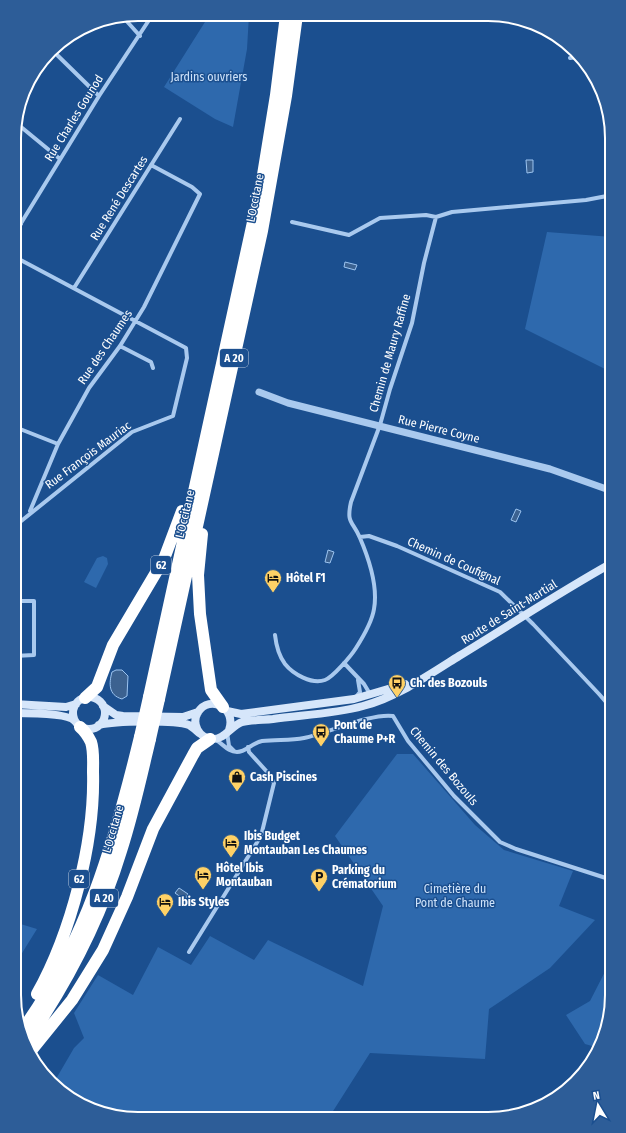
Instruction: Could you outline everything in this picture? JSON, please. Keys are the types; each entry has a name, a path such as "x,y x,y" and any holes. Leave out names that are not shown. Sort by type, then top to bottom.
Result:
{"highway":[{"name":"L'Occitane","path":"205,468 262,181 276,95 285,21"},
{"name":"L'Occitane","path":"29,1038 59,991 96,919 121,852 205,468 271,189 296,21"},
{"name":"62","path":"81,701 97,687 113,645 164,559 176,531 188,493 205,468"},
{"path":"205,468 207,504 201,540 198,594 211,690 225,709"},
{"name":"62","path":"23,1017 49,970 60,944 78,888 93,802 93,778 91,743 88,736 78,724"},
{"path":"34,1047 72,1000 96,962 116,924 153,829 197,748 207,737"},
{"name":"L'Occitane","path":"25,1025 56,978 76,940 97,891 145,738"}],"main road":[{"name":"Route de Saint-Martial","path":"228,731 242,722 321,713 365,706 396,693 605,567"},
{"name":"Route de Saint-Martial","path":"225,709 241,714 354,699 418,680"},
{"path":"321,713 364,702 370,695"},
{"path":"21,704 66,707 81,701 96,699 103,706 116,714 123,716 183,717 198,712 207,705 218,705 225,709 231,720 228,731 223,736 207,737 190,726 179,723 117,721 99,725 90,729 78,724 72,718 64,716 21,713"},
{"path":"78,724 73,712 81,701"},
{"path":"99,725 104,716 103,706"},
{"path":"198,712 195,723 207,737"}],"street":[{"name":"Rue Charles Gounod","path":"21,224 99,96 140,36 148,21"},
{"path":"128,22 140,36"},
{"path":"57,54 99,96"},
{"name":"Rue René Descartes","path":"74,288 180,118"},
{"path":"22,128 60,159"},
{"name":"Rue des Chaumes","path":"29,513 58,444 89,388 120,346 144,307 200,194 151,165"},
{"path":"292,222 349,235 380,218 426,215 436,217 452,212 586,200 605,196"},
{"name":"Chemin de Maury Raffine","path":"276,635 276,645 285,664 308,681 317,682 327,680 356,649 374,610 372,574 360,537 353,527 348,515 351,502 380,425 390,389 412,323 424,263 436,217"},
{"path":"21,260 135,320"},
{"name":"Rue François Mauriac","path":"21,520 132,432 173,416 187,358 186,348 135,320"},
{"path":"120,346 151,362 153,368"},
{"name":"Rue Pierre Coyne","path":"259,392 288,402 550,468 605,488"},
{"path":"21,430 58,444"},
{"name":"Chemin de Coufignal","path":"360,537 369,536 397,546 492,588 507,598 605,700"},
{"path":"21,601 34,601 34,656 21,656"},
{"path":"344,663 358,680 364,684 370,695"},
{"path":"354,699 360,692 358,680"},
{"name":"Chemin des Bozouls","path":"234,752 244,751 248,747 262,741 300,738 372,718 393,716 400,730 413,748 454,796 500,842 516,849 605,878"},
{"path":"228,731 229,746 234,752"},
{"path":"207,737 234,752"},
{"path":"189,952 261,836 274,783 266,770 249,752 248,747"}],"green space":[{"name":"Jardins ouvriers","path":"206,21 249,21 247,49 233,127 215,119 164,87"},
{"path":"547,232 605,236 605,369 525,329"},
{"path":"103,556 107,558 108,564 96,588 84,582 97,558"},
{"name":"Cimetière du Pont de Chaume","path":"397,754 413,754 475,825 504,850 573,871 559,906 595,920 550,968 489,1009 485,1059 370,1053 332,1112 123,1111 93,1103 79,1096 56,1079 74,1048 84,1038 74,1013 98,975 133,995 158,947 191,965 210,936 254,960 268,940 363,986 383,906 335,836"},
{"path":"21,924 37,929 21,955"},
{"path":"605,972 605,1003 603,1018 599,1033 593,1046 585,1044 566,1015 590,1001"}],"shaded area":[{"path":"526,160 533,160 533,172 527,173"},
{"path":"345,262 357,265 355,270 344,267"},
{"path":"516,509 521,511 516,522 511,520"},
{"path":"328,550 334,552 330,563 325,562"},
{"path":"122,670 128,676 127,696 122,699 114,695 110,684 112,672"},
{"path":"179,888 188,894 185,900 175,893"}],"place":[{"name":"Hôtel F1","path":"273,593"},
{"name":"Ch. des Bozouls","path":"397,698"},
{"name":"Pont de Chaume P+R","path":"321,747"},
{"name":"Cash Piscines","path":"237,792"},
{"name":"Ibis Budget Montauban Les Chaumes","path":"231,858"},
{"name":"Hôtel Ibis Montauban","path":"203,890"},
{"name":"Parking du Crématorium","path":"319,892"},
{"name":"Ibis Styles","path":"165,917"}]}
